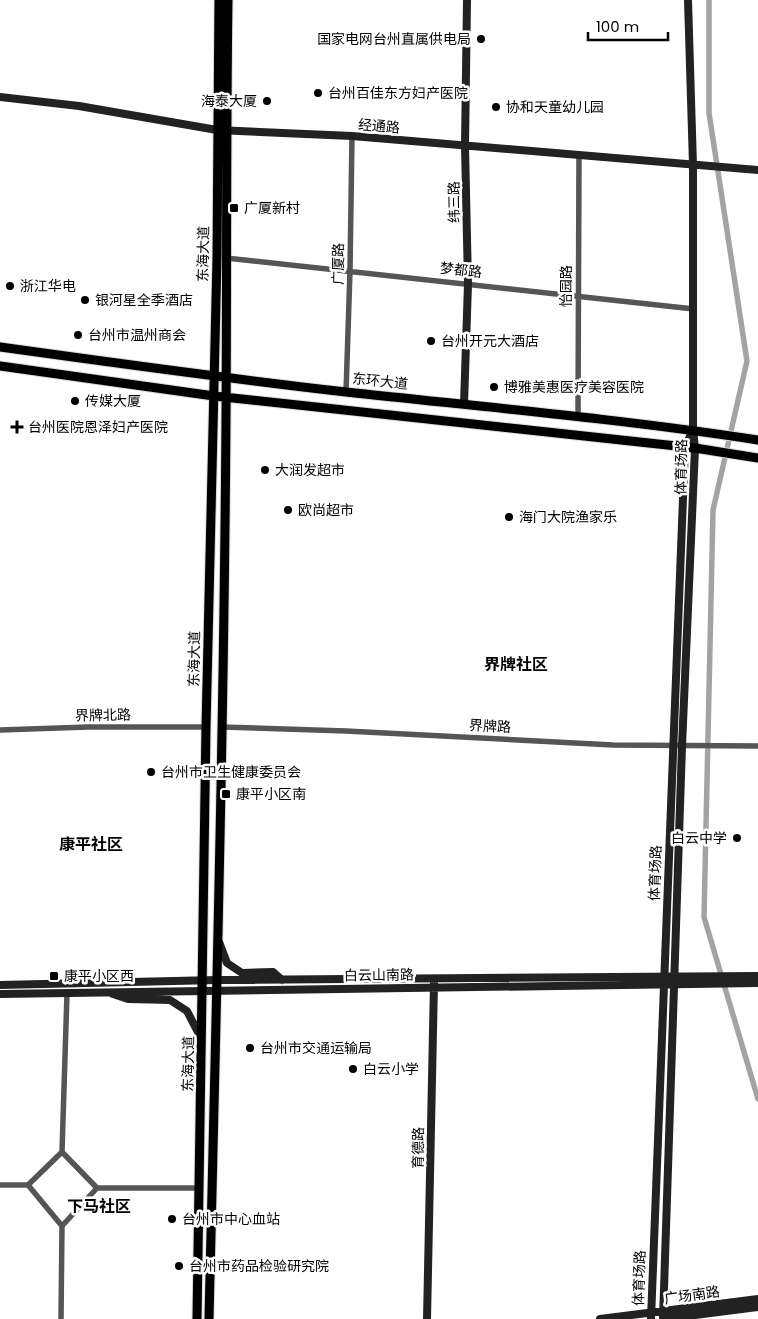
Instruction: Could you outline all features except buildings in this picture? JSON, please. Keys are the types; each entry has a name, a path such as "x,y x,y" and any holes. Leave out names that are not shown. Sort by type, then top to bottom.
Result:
{"main road":[{"name":"东海大道","path":"209,1319 217,980 226,397 226,258 221,130 219,0"},
{"name":"东海大道","path":"197,1319 206,727 214,376 221,130 228,0"},
{"name":"纬三路","path":"464,404 468,284 465,146 467,0"},
{"name":"体育场路","path":"663,1317 682,746 695,448 693,164 688,0"},
{"name":"经通路","path":"0,97 80,106 221,130 352,136 758,170"},
{"name":"东环大道","path":"0,347 226,378 578,416 758,440"},
{"path":"0,366 214,396 695,448 758,458"},
{"name":"体育场路","path":"650,1316 685,447 694,430"},
{"path":"217,937 227,963 242,973 272,972 282,980"},
{"name":"白云山南路","path":"0,985 434,978 712,980 758,976"},
{"name":"育德路","path":"427,1319 434,978"},
{"name":"白云山南路","path":"736,979 758,983"},
{"name":"白云山南路","path":"0,994 434,987 664,980"},
{"path":"109,992 128,1000 170,1000 187,1011 202,1040"},
{"name":"广场南路","path":"663,1317 758,1299"},
{"name":"广场南路","path":"600,1319 663,1317 758,1307"}],"street":[{"name":"广厦路","path":"346,392 352,136"},
{"name":"怡园路","path":"578,155 578,416"},
{"name":"梦都路","path":"226,258 694,308"},
{"name":"界牌北路","path":"0,730 88,727 206,727"},
{"name":"界牌路","path":"221,727 346,731 613,745 758,746"},
{"path":"0,1186 28,1185 62,1152 67,993"},
{"path":"62,1152 97,1188 200,1188"},
{"path":"28,1185 62,1226 61,1319"},
{"path":"62,1226 97,1188"}],"waterway":[{"path":"709,0 709,113 747,361 713,510 704,917 758,1099"}],"place":[{"name":"国家电网台州直属供电局","path":"481,39"},
{"name":"台州百佳东方妇产医院","path":"318,93"},
{"name":"海泰大厦","path":"267,101"},
{"name":"协和天童幼儿园","path":"496,107"},
{"name":"广厦新村","path":"234,208"},
{"name":"浙江华电","path":"10,286"},
{"name":"银河星全季酒店","path":"85,300"},
{"name":"台州市温州商会","path":"78,335"},
{"name":"台州开元大酒店","path":"431,341"},
{"name":"博雅美惠医疗美容医院","path":"494,387"},
{"name":"传媒大厦","path":"75,401"},
{"name":"台州医院恩泽妇产医院","path":"17,427"},
{"name":"大润发超市","path":"265,470"},
{"name":"欧尚超市","path":"288,510"},
{"name":"海门大院渔家乐","path":"509,517"},
{"name":"台州市卫生健康委员会","path":"151,772"},
{"name":"康平小区南","path":"226,794"},
{"name":"白云中学","path":"737,838"},
{"name":"康平小区西","path":"54,976"},
{"name":"台州市交通运输局","path":"250,1048"},
{"name":"白云小学","path":"353,1069"},
{"name":"台州市中心血站","path":"172,1219"},
{"name":"台州市药品检验研究院","path":"179,1266"}],"district":[{"name":"界牌社区","path":"516,664"},
{"name":"康平社区","path":"91,844"},
{"name":"下马社区","path":"99,1206"}]}
